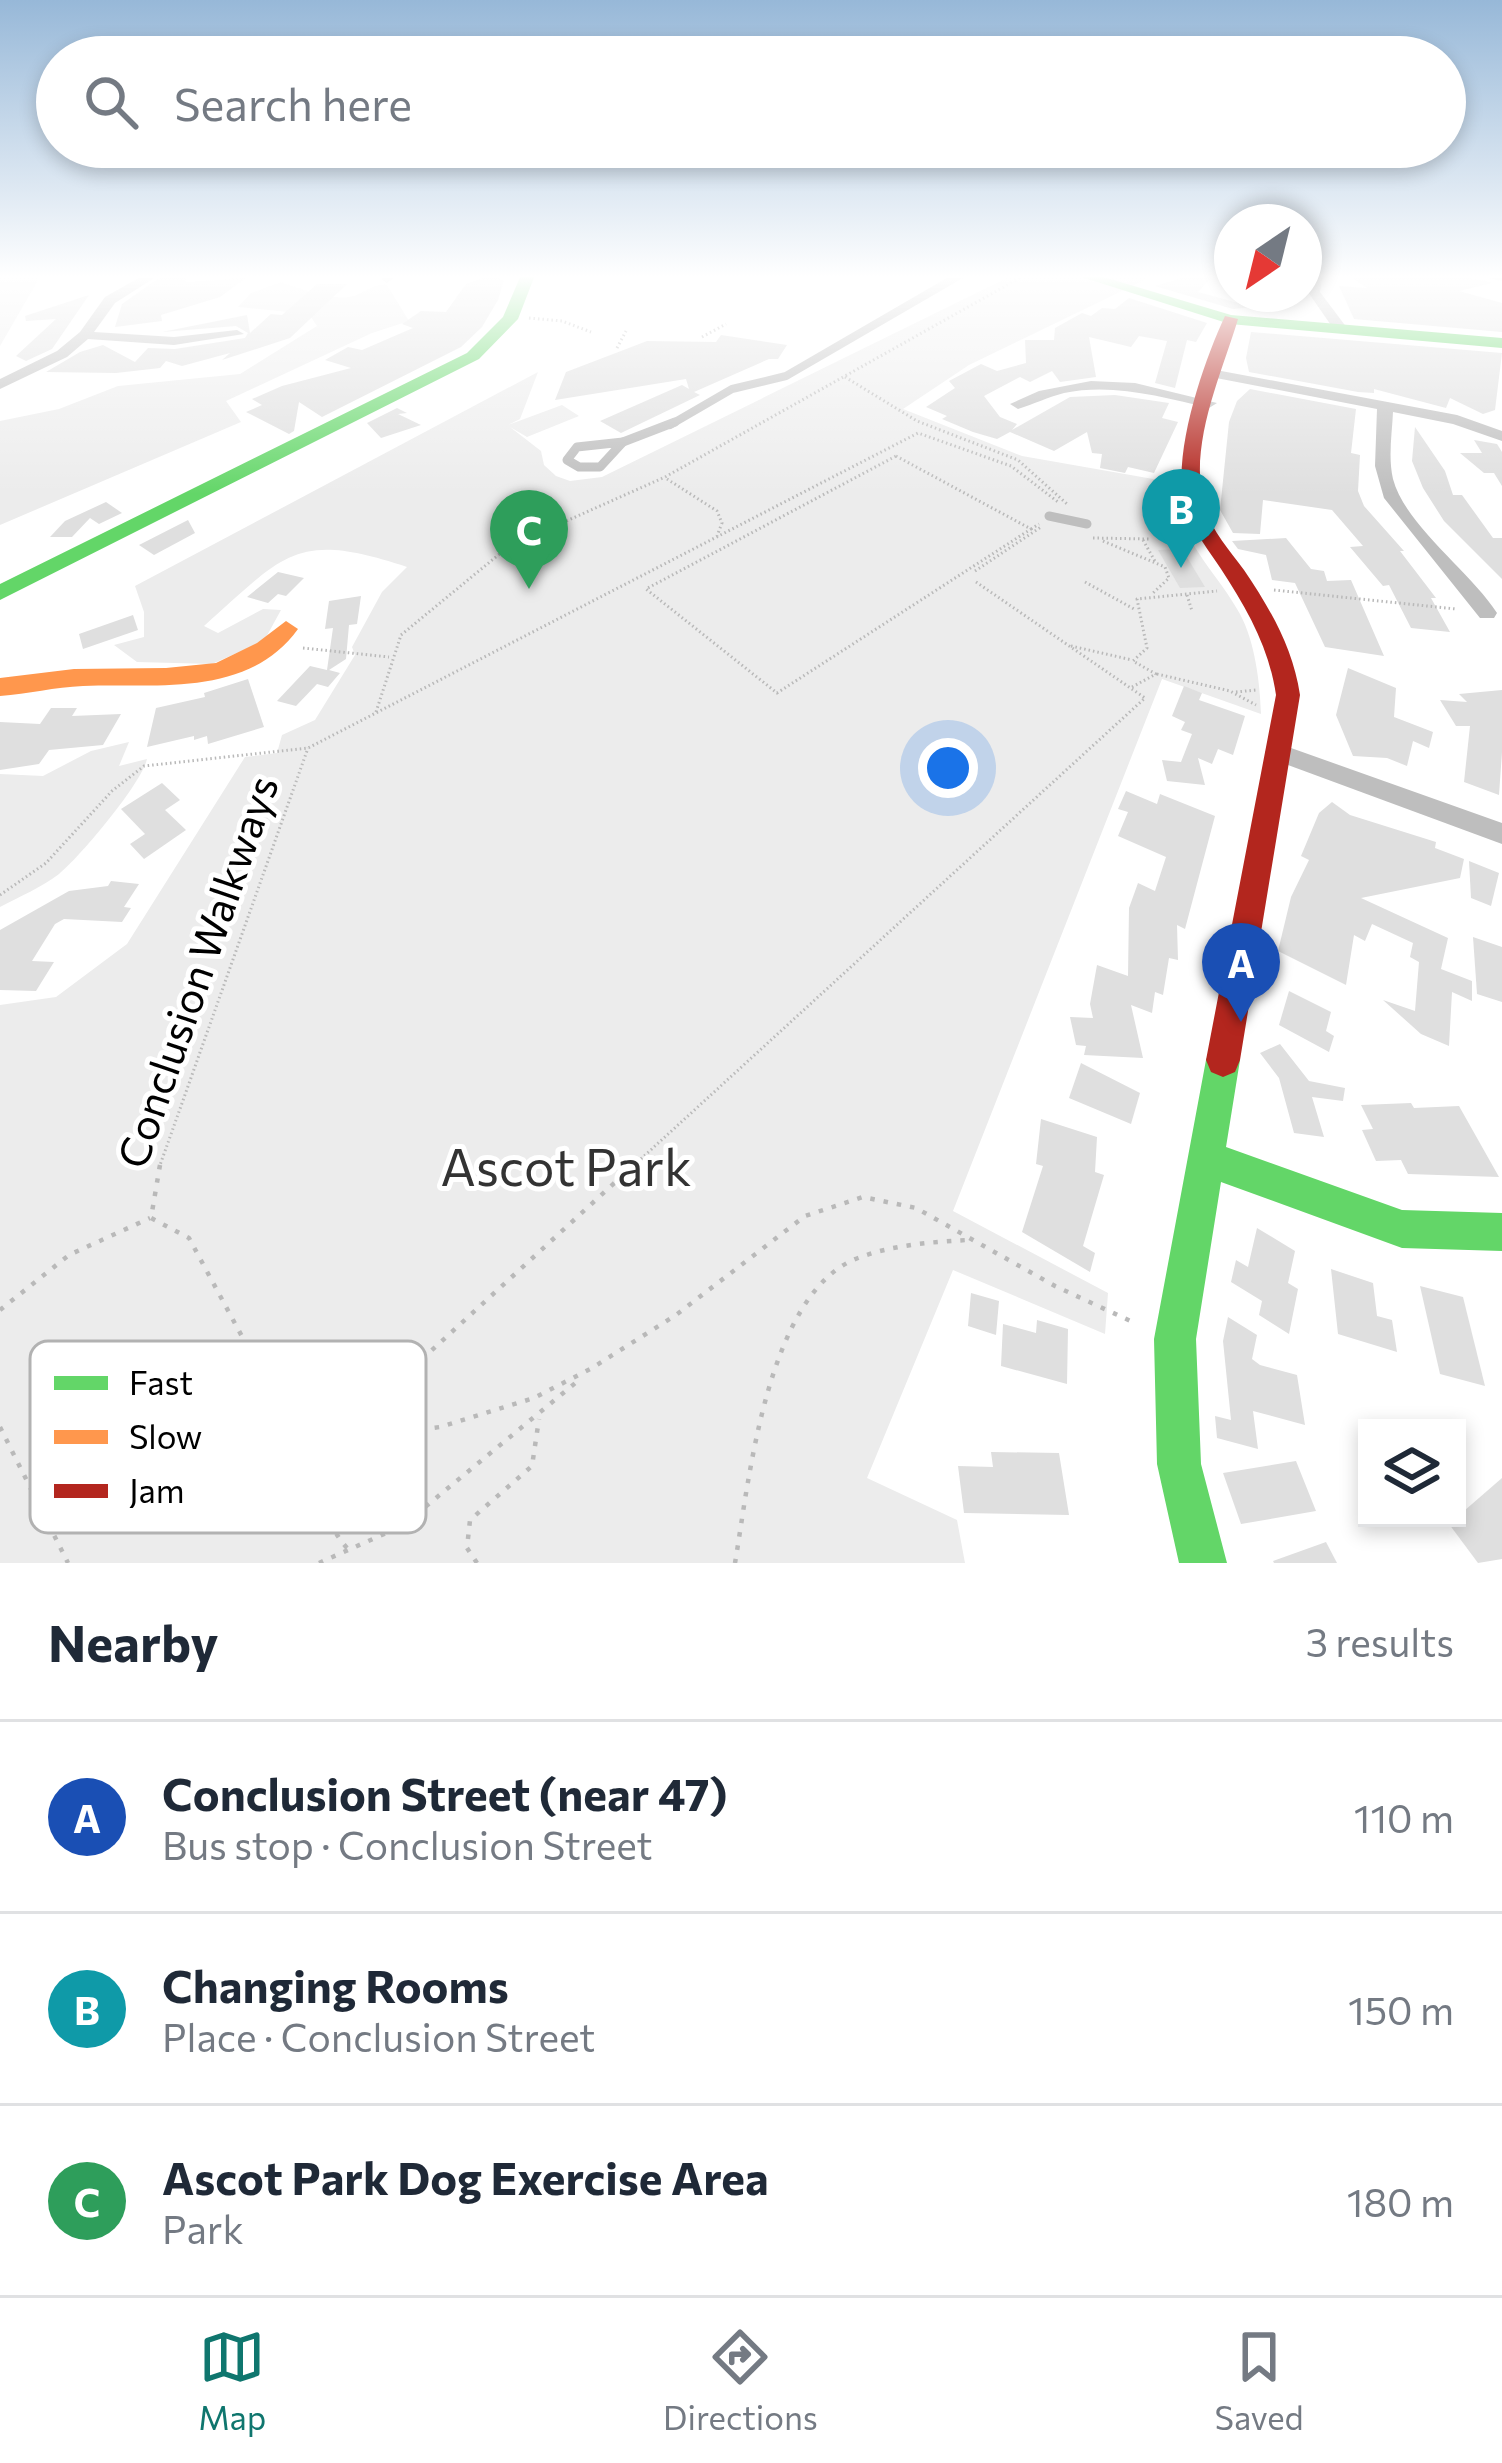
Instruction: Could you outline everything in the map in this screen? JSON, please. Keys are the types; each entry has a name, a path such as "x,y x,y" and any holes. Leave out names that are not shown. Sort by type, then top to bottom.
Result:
{"street":[{"path":"0,385 69,348"},
{"path":"0,593 416,388 484,348"},
{"path":"1203,1563 1179,1464 1173,1372 1277,752 1287,717 1285,654 1205,528 1194,499 1194,474 1223,348"},
{"path":"1216,374 1457,420 1502,436"},
{"path":"1018,404 1072,384 1100,383 1208,403"},
{"path":"1384,407 1385,481 1396,504 1468,582 1487,613"},
{"path":"0,687 79,676 200,676 231,668 282,636"},
{"path":"1277,752 1502,834"},
{"path":"1208,1160 1270,1178 1402,1229 1502,1232"}],"lane":[{"path":"623,442 600,466 579,467 567,460 571,450 586,444 623,442 662,430 732,389 786,376 834,348"},
{"path":"1047,519 1087,524"},
{"path":"1156,526 1205,528"}],"path":[{"path":"376,713 401,634 508,547 665,477 896,348"},
{"path":"845,377 917,421 1018,460 1075,511"},
{"path":"0,895 46,862 112,791 143,766 308,748 917,433 1018,470 1064,506 975,571"},
{"path":"1031,530 896,456 646,589 777,693 1031,530 1047,519"},
{"path":"665,477 717,511 722,523 716,537"},
{"path":"1086,538 1161,539"},
{"path":"1095,538 1170,574 1162,588 1150,595"},
{"path":"1143,539 1157,565"},
{"path":"426,1359 1144,698 976,582"},
{"path":"1084,583 1136,610"},
{"path":"1186,593 1192,611"},
{"path":"282,636 391,657"},
{"path":"1070,646 1133,661"},
{"path":"1156,674 1234,692 1287,717"},
{"path":"1132,688 1148,679"},
{"path":"1234,692 1270,690"},
{"name":"Conclusion Walkways","path":"151,1218 157,1173 308,748"},
{"name":"Conclusion Walkways","path":"426,1507 585,1374 680,1312 786,1229 822,1208 860,1198 892,1199 1099,1309 1137,1324"},
{"name":"Conclusion Walkways","path":"151,1218 189,1238 244,1341"},
{"name":"Conclusion Walkways","path":"0,1310 25,1283 103,1238 151,1218"},
{"path":"735,1563 763,1395 797,1318 833,1273 856,1258 924,1243 972,1240"},
{"name":"Conclusion Walkways","path":"426,1427 483,1417 585,1374"},
{"path":"477,1563 468,1553 466,1535 474,1509 514,1484 532,1466 539,1417"},
{"path":"0,1427 30,1487"},
{"path":"53,1533 68,1563"},
{"path":"333,1533 347,1548"},
{"name":"Conclusion Walkways","path":"320,1563 389,1533"}],"green space":[{"path":"282,348 340,348 226,401 241,422 0,525 0,421 59,409 118,386 240,374"},
{"name":"Ascot Park","path":"865,348 1004,348 903,409 1022,456 1176,483 1190,539 1245,625 1256,663 1261,714 1162,679 953,1211 1108,1293 1105,1334 953,1270 867,1478 957,1520 965,1563 0,1563 0,1005 56,997 127,944 245,757 277,753 282,735 315,720 355,655 352,647 382,592 407,567 340,550 294,556 254,581 204,626 218,633 263,609 281,610 264,641 212,664 137,662 114,645 144,637 144,612 135,586 538,372 520,419 508,425 562,405 579,416 527,437 510,427 541,451 544,465 556,476 570,481 602,477"},
{"path":"129,742 119,766 147,759 109,819 59,874 0,907 0,774 43,776 91,751"}],"building":[{"path":"25,348 53,348 26,361 16,356"},
{"path":"93,348 109,348 135,362 148,348 259,348 182,366 166,361 160,368 116,373 46,372"},
{"path":"346,348 459,348 322,417 299,402 294,431 289,434 246,412 262,405 252,399 282,386 351,368 325,360"},
{"path":"629,348 785,348 778,359 694,392 700,395 621,433 600,421 682,385 689,389 686,379 555,400 566,372"},
{"path":"1025,348 1091,348 1096,377 1060,382 1052,371 1030,382 1020,377 984,396 1000,417 1017,424 1012,430 1070,397 1115,395 1169,403 1162,418 1178,422 1154,473 1100,468 1102,454 1092,453 1087,432 1054,451 1010,432 997,439 973,432 926,407 955,388 949,381 981,364 997,371 1026,363"},
{"path":"1165,348 1185,348 1175,388 1155,383"},
{"path":"1248,348 1442,348 1502,353 1495,410 1483,414 1450,398 1446,408 1374,389 1374,393 1358,392 1249,372"},
{"path":"1250,389 1356,409 1351,453 1360,455 1358,491 1364,506 1404,551 1400,551 1436,598 1431,598 1450,632 1411,628 1389,585 1383,586 1350,547 1363,546 1332,510 1263,500 1260,534 1233,533 1220,510 1229,422 1237,401"},
{"path":"397,408 407,413 398,414 421,425 381,438 367,423"},
{"path":"1415,427 1445,471 1453,495 1462,495 1493,538 1502,538 1502,579 1444,521 1423,488 1412,461"},
{"path":"1474,440 1497,444 1502,452 1502,486 1494,473 1484,473 1460,453 1482,453"},
{"path":"106,502 122,513 99,524 90,518 72,537 50,537 65,521"},
{"path":"188,520 195,533 154,555 139,545"},
{"path":"1286,538 1311,569 1324,571 1327,581 1351,580 1384,656 1325,647 1295,583 1272,580 1266,555 1238,549 1232,541"},
{"path":"1182,549 1205,587 1180,588 1158,550"},
{"path":"278,572 304,578 286,596 278,594 268,603 247,597"},
{"path":"361,596 357,624 349,625 346,659 329,670 340,673 328,687 317,684 296,706 277,701 310,666 327,670 333,628 325,629 329,601"},
{"path":"133,615 138,630 83,649 79,634"},
{"path":"1348,668 1396,688 1394,717 1433,732 1429,748 1413,741 1407,766 1387,758 1353,756 1336,715"},
{"path":"248,679 264,727 208,744 207,736 194,740 194,736 147,747 156,708 205,697 204,693"},
{"path":"1184,686 1202,693 1199,700 1245,716 1233,755 1218,749 1212,764 1198,758 1205,785 1167,781 1162,760 1181,762 1192,734 1181,730 1185,722 1172,716"},
{"path":"1502,690 1499,795 1464,782 1470,726 1456,726 1440,700 1467,702 1459,694"},
{"path":"51,708 77,708 72,716 121,714 103,745 49,750 39,764 0,770 0,722 40,724"},
{"path":"162,783 180,800 165,810 186,830 144,859 130,844 145,834 121,809"},
{"path":"1126,791 1157,804 1160,794 1215,816 1185,929 1177,925 1178,960 1169,958 1163,995 1155,992 1152,1013 1131,1005 1143,1058 1084,1055 1086,1046 1076,1045 1070,1017 1093,1018 1090,1004 1097,965 1128,976 1129,908 1138,883 1155,891 1166,857 1118,836 1128,812 1118,809"},
{"path":"1332,802 1350,815 1436,842 1435,848 1464,859 1460,878 1361,898 1448,938 1441,969 1472,981 1472,1001 1452,992 1449,1046 1421,1034 1383,1000 1415,1011 1419,962 1410,957 1413,943 1372,924 1365,941 1354,935 1346,985 1278,951 1291,897 1309,860 1301,856 1319,813"},
{"path":"1469,861 1499,873 1491,906 1471,898"},
{"path":"111,881 139,884 124,907 131,908 122,922 64,919 55,924 32,961 54,962 36,991 0,990 0,930 69,891 108,886"},
{"path":"1473,937 1502,947 1502,1002 1477,994"},
{"path":"1289,991 1331,1012 1326,1031 1334,1036 1329,1052 1279,1025"},
{"path":"1280,1044 1309,1081 1345,1088 1343,1101 1312,1097 1324,1137 1294,1133 1279,1078 1260,1053"},
{"path":"1081,1063 1140,1093 1131,1124 1069,1098"},
{"path":"1411,1103 1414,1108 1459,1106 1499,1177 1408,1174 1401,1160 1376,1161 1362,1130 1373,1129 1361,1105"},
{"path":"1041,1119 1097,1137 1095,1172 1104,1175 1083,1246 1095,1253 1090,1272 1022,1232 1043,1166 1036,1164"},
{"path":"1257,1228 1295,1251 1288,1283 1298,1289 1289,1334 1259,1315 1262,1301 1231,1282 1236,1260 1248,1267"},
{"path":"1331,1269 1373,1283 1377,1316 1392,1320 1397,1352 1338,1334"},
{"path":"1420,1286 1463,1297 1485,1386 1440,1374"},
{"path":"971,1293 999,1301 996,1335 968,1326"},
{"path":"1228,1317 1257,1335 1252,1359 1297,1375 1305,1425 1253,1411 1258,1449 1217,1438 1215,1416 1231,1420 1223,1341"},
{"path":"1037,1320 1068,1329 1067,1384 1001,1366 1003,1324 1036,1333"},
{"path":"991,1452 1059,1453 1069,1515 964,1513 958,1466 993,1467"},
{"path":"1296,1461 1316,1511 1241,1524 1223,1473"},
{"path":"1502,1478 1502,1559 1478,1563 1451,1527 1466,1527 1466,1509"},
{"path":"1326,1542 1337,1563 1273,1561"}],"traffic: fast":[{"path":"0,593 481,348"},
{"path":"1203,1563 1179,1464 1175,1339 1223,1060"},
{"path":"1208,1160 1270,1178 1402,1229 1502,1232"}],"traffic: slow":[{"path":"0,687 218,671 265,649 286,629"}],"traffic: jam":[{"path":"1221,348 1197,433 1194,503 1207,533 1266,624 1288,695 1223,1060"}],"place":[{"name":"Changing Rooms","path":"1181,568"},
{"name":"Ascot Park Dog Exercise Area","path":"529,589"},
{"name":"Conclusion Street (near 47)","path":"1241,1022"}]}
